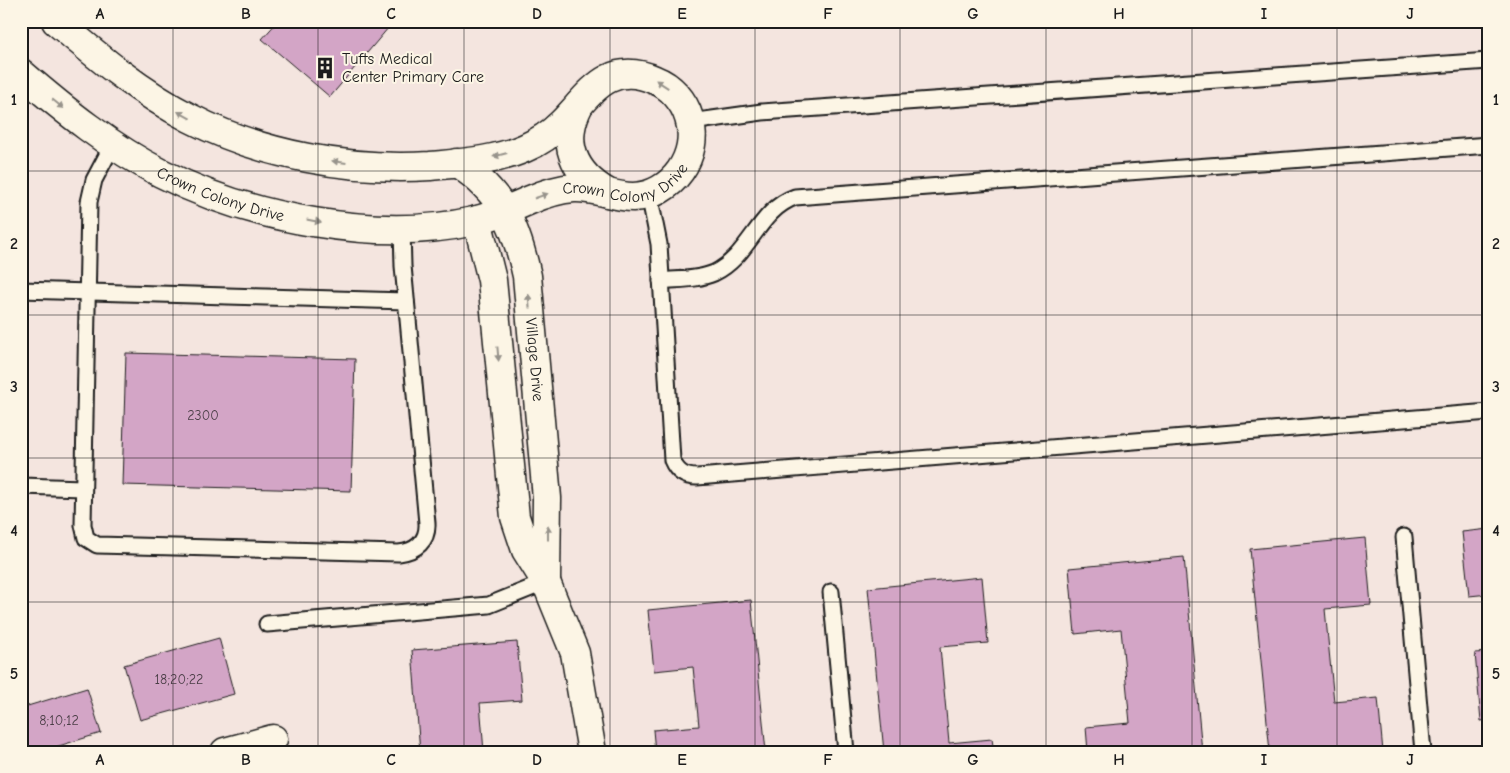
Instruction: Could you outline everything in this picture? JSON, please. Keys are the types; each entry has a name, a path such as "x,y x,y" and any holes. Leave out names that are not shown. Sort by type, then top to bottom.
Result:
{"street":[{"name":"Crown Colony Drive","path":"21,73 68,112 158,172 184,184 235,202 323,223 402,229 429,228 477,220 563,189 592,189 636,197 649,194 672,181 681,171 691,148 691,122 675,93 659,82 644,76 621,75 606,80 593,88 561,124 524,148 494,157 457,163 400,167 347,163 304,156 230,136 187,117 151,95 106,63 56,21"},
{"path":"582,100 573,116 570,130 573,156 586,178 608,193"},
{"name":"Village Drive","path":"457,163 489,188 506,211 518,241 527,276 548,498 546,582"},
{"name":"Village Drive","path":"477,220 492,280 512,503 526,550 546,582 575,653 592,752"},
{"path":"225,752 273,739"}],"lane":[{"path":"691,122 762,112 1489,61"},
{"path":"114,144 97,173 90,194 83,530 86,538 98,545 399,553 416,548 424,540 427,523 406,301 402,229"},
{"path":"661,281 706,276 725,266 741,253 775,208 795,197 1489,145"},
{"path":"649,194 657,230 672,460 681,473 691,477 1489,412"},
{"path":"21,290 406,301"},
{"path":"21,486 83,488"},
{"path":"1404,537 1423,752"},
{"path":"267,624 489,605 546,582"},
{"path":"831,592 846,752"}],"building":[{"name":"Tufts Medical Center Primary Care","path":"278,21 394,21 330,97 262,39"},
{"path":"126,353 355,359 351,491 122,485"},
{"path":"1489,529 1489,594 1469,596 1462,532"},
{"path":"1365,538 1371,605 1325,609 1334,702 1378,698 1383,752 1270,752 1250,549"},
{"path":"1184,557 1202,752 1088,752 1086,727 1130,723 1121,629 1075,634 1069,568"},
{"path":"982,577 988,643 940,647 949,743 992,739 994,752 884,752 868,588"},
{"path":"751,600 766,752 655,752 653,730 699,726 693,667 654,671 648,610"},
{"path":"219,638 234,694 140,720 124,665"},
{"path":"517,642 522,700 480,703 484,752 420,752 412,650"},
{"path":"1489,652 1489,720 1481,721 1475,653"},
{"path":"87,688 101,733 39,752 21,752 21,708"}],"place":[{"name":"Tufts Medical Center Primary Care","path":"325,68"}]}
